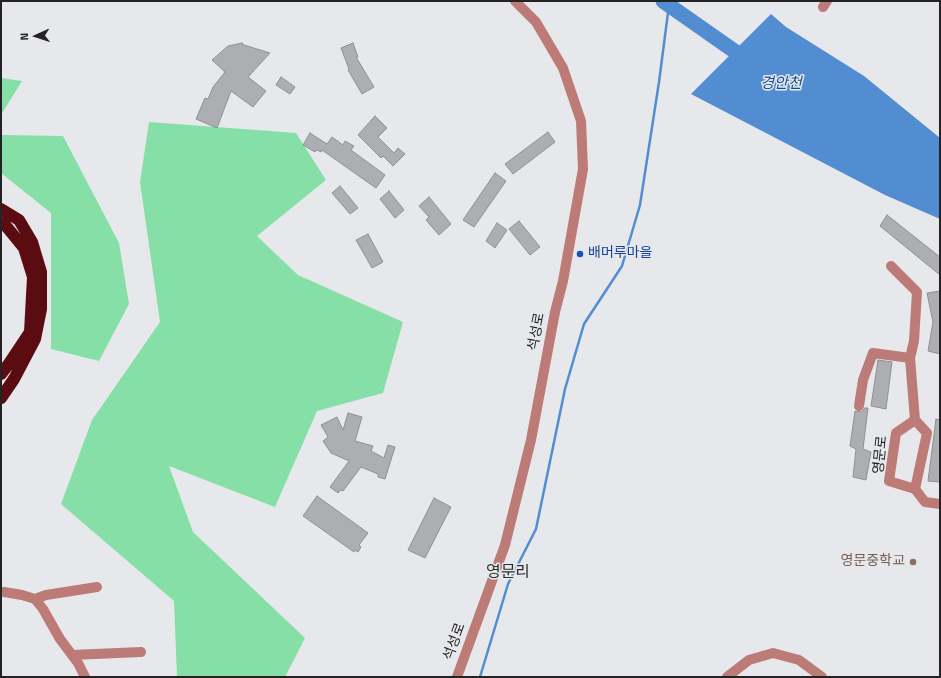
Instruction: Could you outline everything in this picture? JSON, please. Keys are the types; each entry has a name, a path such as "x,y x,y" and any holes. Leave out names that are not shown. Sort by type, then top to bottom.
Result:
{"highway":[{"path":"1,209 19,220 32,242 41,272 40,310 36,339 14,379 1,398"},
{"path":"1,223 6,226 24,248 33,276 30,332 1,374"}],"street":[{"name":"석성로","path":"457,677 505,545 531,440 555,312 563,281 583,169 580,121 563,68 536,22 515,1"},
{"path":"891,266 918,292 914,341 910,358 916,420 927,433 915,489"},
{"path":"859,406 863,380 873,353 910,358"},
{"name":"영문로","path":"916,420 896,433 890,481 915,489 925,502 940,504"},
{"path":"4,592 35,599 98,587"},
{"path":"35,599 43,609 60,639 78,663 85,677"},
{"path":"72,655 141,652"},
{"path":"727,677 749,660 773,653 799,660 822,677"}],"green space":[{"path":"1,78 22,81 1,115"},
{"path":"149,122 296,133 326,180 257,236 298,275 403,322 383,393 317,411 275,507 169,466 193,532 305,638 285,677 177,677 174,601 61,504 92,420 160,322 140,182"},
{"path":"1,135 63,136 119,243 129,304 99,361 51,349 51,213 1,173"}],"water":[{"name":"경안천","path":"771,14 786,27 864,76 940,138 940,219 885,195 691,94"}],"building":[{"path":"242,43 244,45 270,53 248,77 266,91 253,107 231,91 217,128 196,119 205,98 208,99 213,87 225,72 212,60 228,46"},
{"path":"353,43 358,57 356,57 374,87 362,94 348,70 349,69 341,48"},
{"path":"281,77 295,87 290,94 276,85"},
{"path":"375,116 387,128 378,137 394,153 398,148 405,154 393,166 383,156 381,158 358,135"},
{"path":"548,132 555,142 513,174 505,164"},
{"path":"310,133 327,144 332,137 343,145 345,141 354,146 351,150 385,175 376,188 322,150 321,152 317,150 315,152 303,145"},
{"path":"495,173 506,181 474,227 463,220"},
{"path":"340,186 358,208 350,214 332,193"},
{"path":"389,191 404,210 395,218 380,199"},
{"path":"429,197 451,224 439,235 426,220 429,217 419,206"},
{"path":"887,215 940,257 940,275 880,226"},
{"path":"519,221 540,247 530,255 509,229"},
{"path":"497,223 507,230 495,248 486,241"},
{"path":"368,234 383,262 372,268 356,240"},
{"path":"940,291 940,354 928,351 933,322 927,293"},
{"path":"878,360 892,362 886,409 871,406"},
{"path":"865,408 868,408 863,449 871,452 866,480 853,477 856,449 850,446 855,411 861,412"},
{"path":"348,413 362,417 355,441 373,446 371,451 384,458 388,445 395,447 385,479 378,477 378,474 361,467 343,491 341,490 338,493 330,487 349,461 331,453 323,441 328,437 321,425 337,417 343,430"},
{"path":"936,419 940,420 940,482 928,481"},
{"path":"317,496 368,533 359,545 361,547 358,552 355,550 354,552 303,516"},
{"path":"434,498 451,507 425,558 408,550"}],"waterway":[{"name":"경안천","path":"663,1 750,62"},
{"path":"480,677 508,584 536,529 565,389 584,324 622,266 640,205 669,5"}],"place":[{"name":"배머루마을","path":"580,254"},
{"name":"영문중학교","path":"913,562"}],"district":[{"name":"영문리","path":"508,573"}]}
